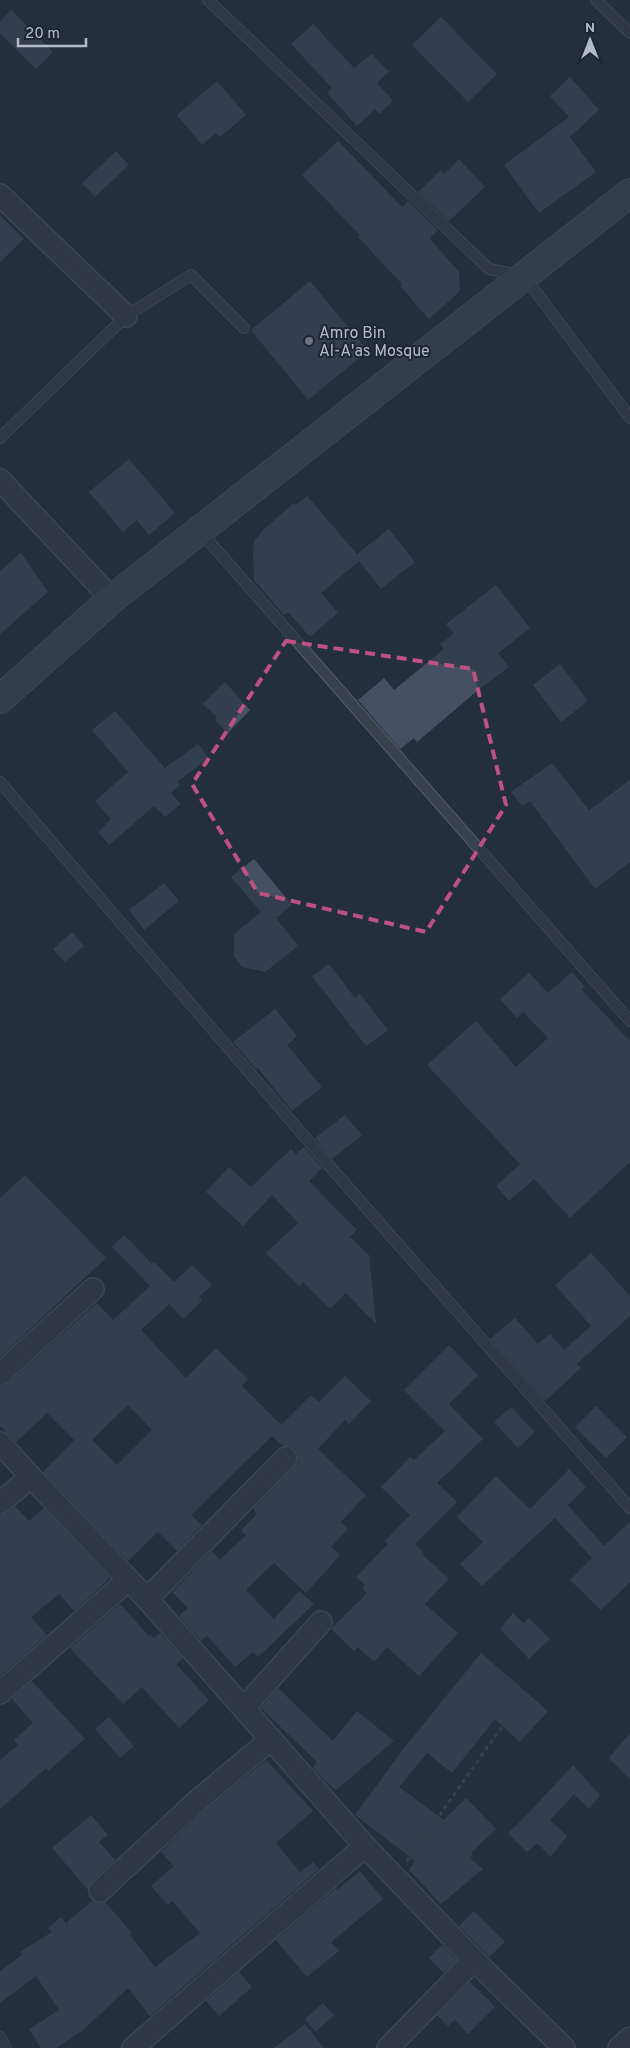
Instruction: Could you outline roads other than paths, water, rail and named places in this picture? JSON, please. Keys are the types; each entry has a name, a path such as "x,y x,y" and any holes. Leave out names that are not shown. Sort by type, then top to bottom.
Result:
{"street":[{"path":"0,699 112,598 630,193"},
{"path":"0,195 126,316"},
{"path":"0,480 112,598"},
{"path":"0,1374 92,1289"},
{"path":"0,1443 147,1599 365,1846 474,1960 564,2048"},
{"path":"147,1599 286,1458"},
{"path":"0,1503 31,1477"},
{"path":"0,1693 128,1580"},
{"path":"244,1708 321,1622"},
{"path":"100,1891 197,1800 271,1739"},
{"path":"133,2048 365,1846"},
{"path":"388,2048 474,1960"},
{"path":"619,2048 630,2038"}],"lane":[{"path":"208,0 489,269 524,276 630,418"},
{"path":"596,0 630,33"},
{"path":"0,438 126,316 191,275 244,328"},
{"path":"200,530 630,1021"},
{"path":"0,782 340,1178 630,1508"},
{"path":"0,2037 6,2048"}],"place":[{"name":"Amro Bin Al-A'as Mosque","path":"309,341"}]}
